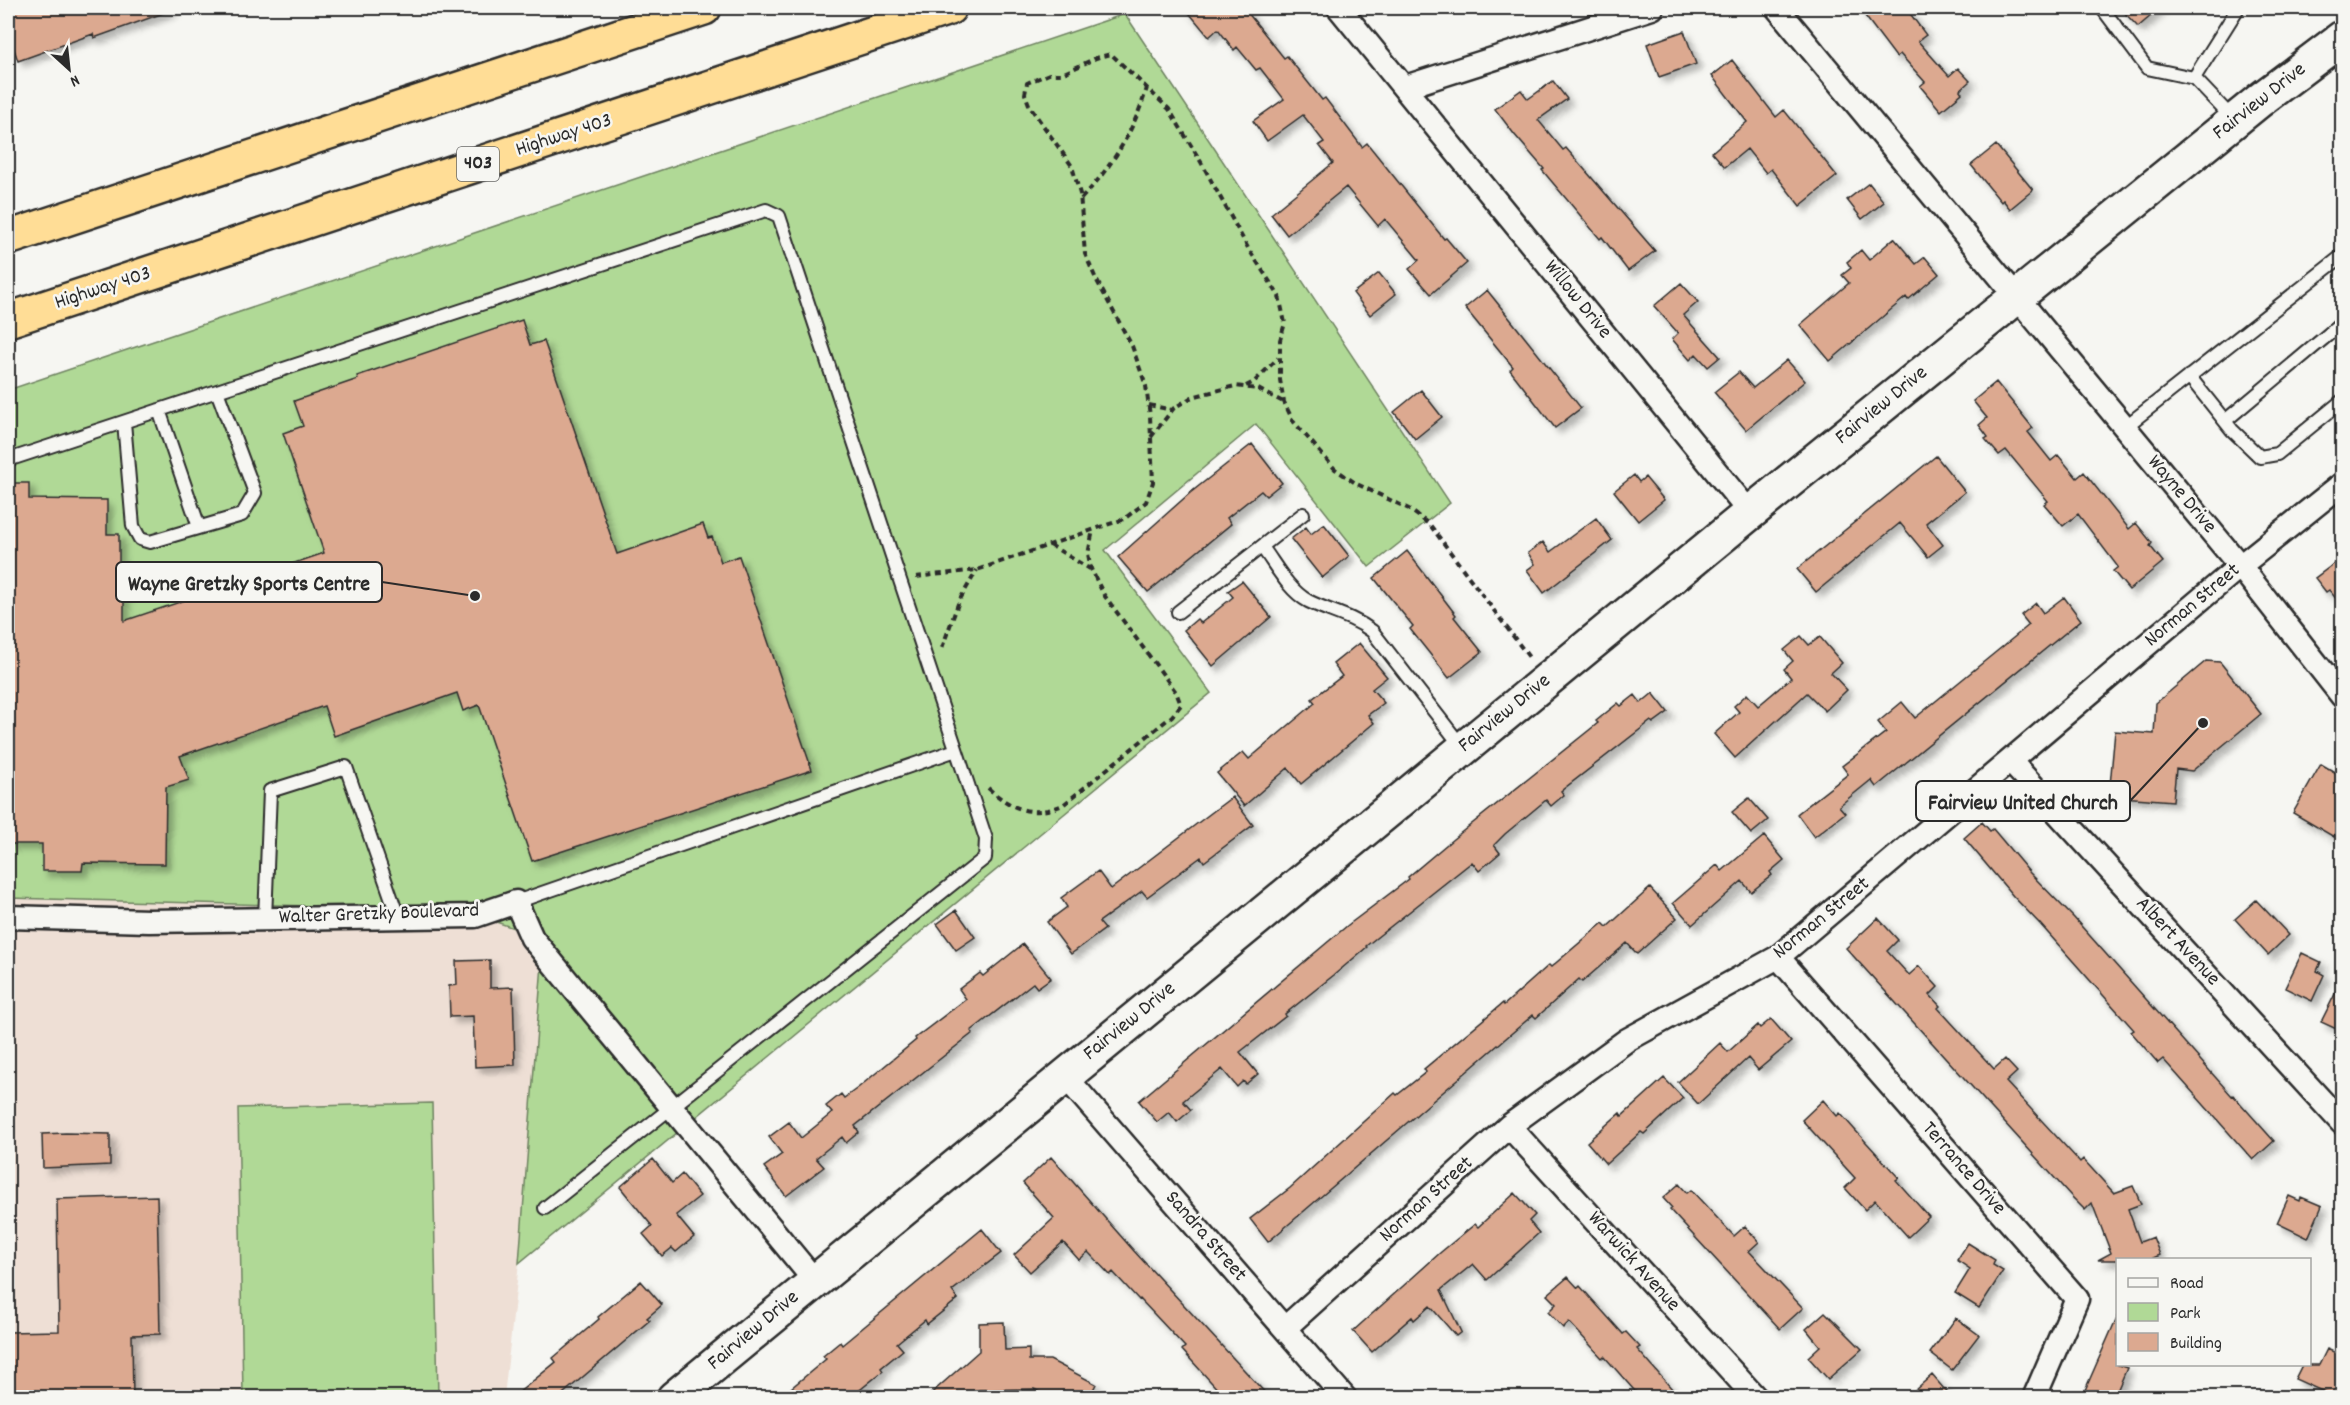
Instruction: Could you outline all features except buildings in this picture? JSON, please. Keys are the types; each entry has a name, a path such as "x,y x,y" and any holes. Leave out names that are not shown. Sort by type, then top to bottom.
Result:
{"highway":[{"path":"8,238 704,8"},
{"name":"Highway 403","path":"8,320 949,8"}],"main road":[{"name":"Fairview Drive","path":"674,1398 1750,513 2234,121 2343,38"}],"street":[{"name":"Willow Drive","path":"1339,8 1750,513"},
{"path":"1405,87 1652,8"},
{"path":"1777,8 2017,297"},
{"name":"Wayne Drive","path":"2017,297 2240,566 2343,696"},
{"name":"Norman Street","path":"1284,1328 1509,1126 1627,1040 1778,957 2240,566 2343,484"},
{"name":"Albert Avenue","path":"2011,762 2343,1123"},
{"path":"516,902 532,938 815,1281"},
{"name":"Walter Gretzky Boulevard","path":"8,917 149,921 476,916 516,902"},
{"name":"Terrance Drive","path":"1778,957 2077,1299 2034,1398"},
{"name":"Sandra Street","path":"1065,1076 1345,1398"},
{"name":"Warwick Avenue","path":"1509,1126 1756,1398"}],"lane":[{"path":"2102,8 2147,68 2194,78 2234,121"},
{"path":"2194,78 2238,8"},
{"path":"8,460 766,210 779,216 986,839 986,858 545,1208"},
{"path":"2125,427 2343,256"},
{"path":"2225,421 2343,323"},
{"path":"2190,376 2249,449 2260,457 2277,454 2343,401"},
{"path":"124,422 133,526 140,539 150,542 242,515 255,493 217,392"},
{"path":"159,410 199,527"},
{"path":"1178,612 1304,514"},
{"path":"1262,547 1297,593 1309,601 1359,621 1372,631 1463,749"},
{"path":"516,902 956,750"},
{"path":"266,919 270,791 346,767 398,917"}],"path":[{"path":"916,577 977,570 1124,519 1146,502 1153,482 1146,386 1132,346 1085,254 1081,200 1072,166 1030,107 1025,94 1028,83 1049,74 1062,74 1096,58 1111,54 1169,108 1248,249 1280,297 1285,323 1279,357 1280,380 1284,402 1293,421 1335,469 1357,484 1409,509 1430,525 1546,681"},
{"path":"1081,200 1121,149 1136,121 1147,88"},
{"path":"1244,387 1254,382 1279,357"},
{"path":"1150,438 1172,410 1192,397 1235,386 1258,389 1284,402"},
{"path":"1148,405 1172,410"},
{"path":"988,788 1015,808 1047,811 1064,805 1172,716 1181,705 1176,692 1104,595 1091,569 1088,554 1093,530"},
{"path":"1050,544 1091,569"},
{"path":"942,648 959,601 977,570"}],"shaded area":[{"path":"8,898 460,910 544,938 519,1263 504,1397 8,1398"}],"green space":[{"path":"1125,14 1450,503 1369,567 1256,424 1105,550 1211,693 519,1263 544,938 460,910 8,898 8,390"},
{"path":"432,1103 438,1397 243,1397 238,1108"}],"place":[{"name":"Wayne Gretzky Sports Centre","path":"475,596"},
{"name":"Fairview United Church","path":"2203,723"}]}
